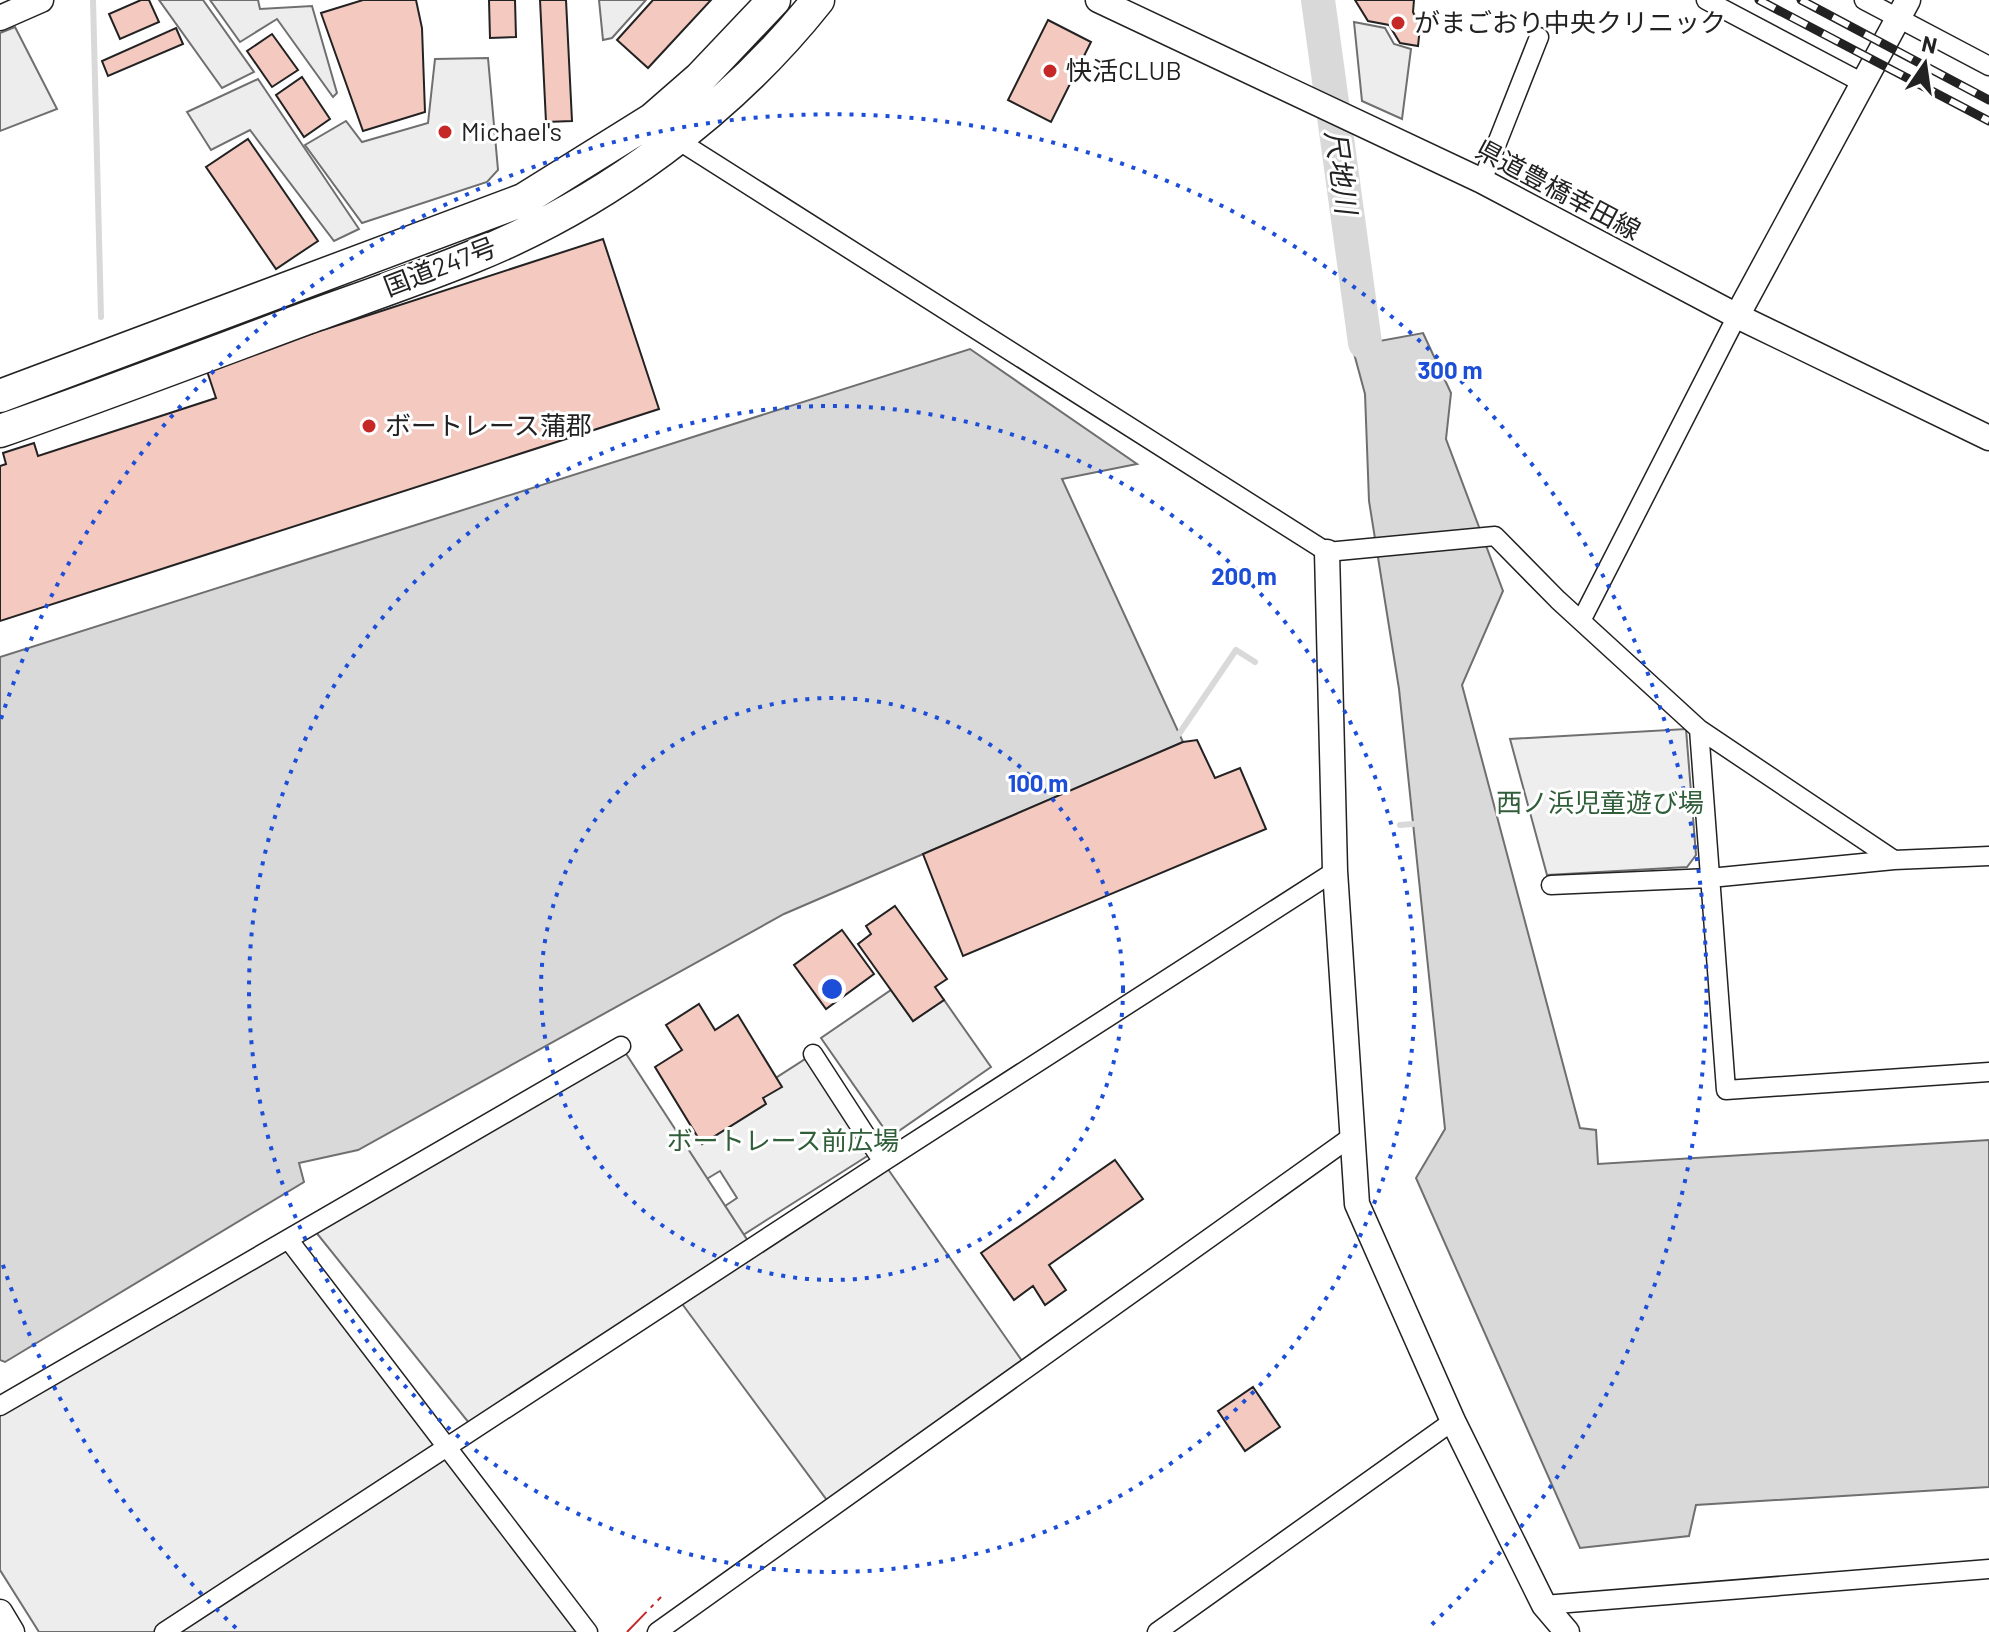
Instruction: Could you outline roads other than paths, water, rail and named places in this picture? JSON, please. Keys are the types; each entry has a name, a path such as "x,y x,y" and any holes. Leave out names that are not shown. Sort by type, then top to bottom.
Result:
{"highway":[{"name":"国道247号","path":"0,396 523,200 653,119 700,78 774,0"},
{"name":"国道247号","path":"0,431 148,380 474,257 537,227 676,139 729,99 818,0"}],"street":[{"path":"0,18 41,0"},
{"name":"県道豊橋幸田線","path":"1098,0 1482,181 1737,316 1989,438"},
{"path":"1706,0 1861,82"},
{"path":"1864,0 1903,9 1989,66"},
{"path":"1582,619 1737,316 1903,9"},
{"path":"1482,181 1539,37"},
{"path":"676,139 1327,552 1495,536 1558,600 1699,729 1894,860"},
{"path":"1327,552 1335,871 1357,1204 1453,1421 1544,1605 1567,1632"},
{"path":"1699,729 1726,1090 1989,1072"},
{"path":"1551,885 1710,878 1894,860 1989,856"},
{"path":"164,1632 1335,871"},
{"path":"0,1406 621,1046"},
{"path":"813,1054 883,1162"},
{"path":"657,1632 1351,1137"},
{"path":"288,1239 588,1632"},
{"path":"1157,1632 1453,1421"},
{"path":"1544,1605 1989,1569"},
{"path":"0,1612 12,1632"}],"waterway":[{"path":"93,0 101,317"},
{"name":"尺地川","path":"1318,0 1365,343"},
{"path":"1174,735 1179,734 1236,650 1255,662"},
{"path":"1400,825 1413,824"}],"railway":[{"path":"1759,0 1989,121"},
{"path":"1801,0 1989,100"}],"place":[{"name":"がまごおり中央クリニック","path":"1398,23"},
{"name":"快活CLUB","path":"1050,71"},
{"name":"Michael's","path":"445,132"},
{"name":"ボートレース蒲郡","path":"369,426"}],"park label":[{"name":"西ノ浜児童遊び場","path":"1600,803"},
{"name":"ボートレース前広場","path":"783,1141"}]}
